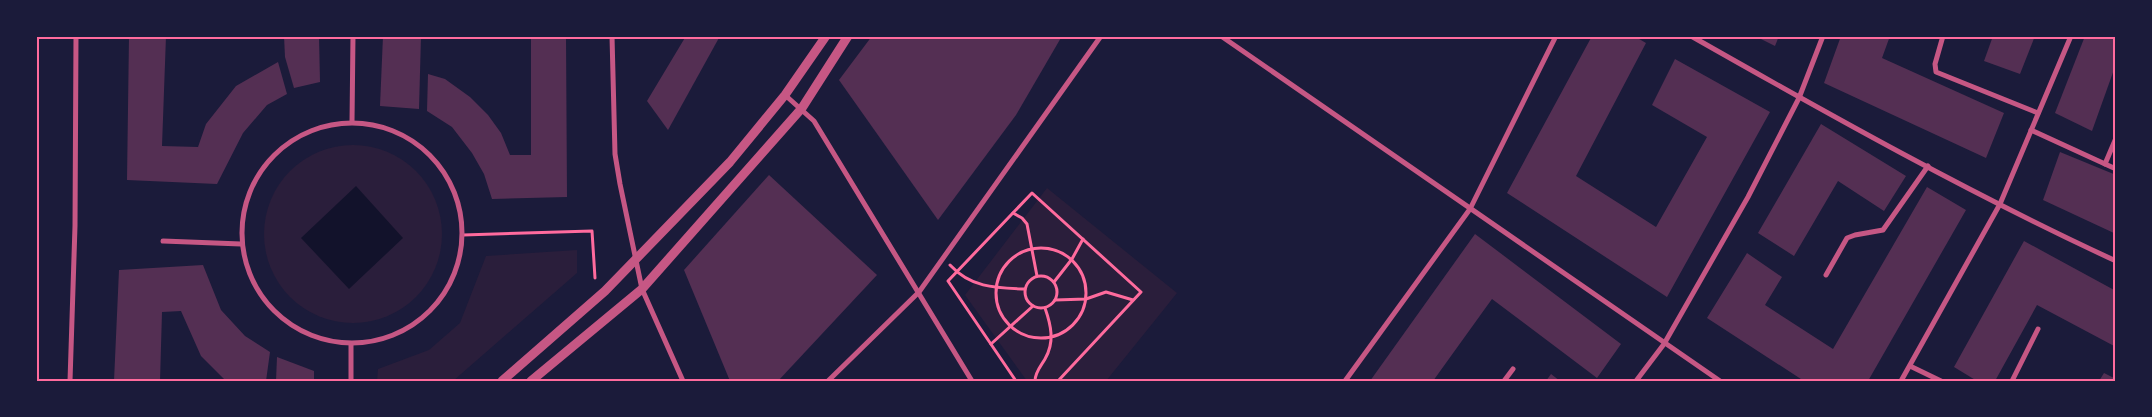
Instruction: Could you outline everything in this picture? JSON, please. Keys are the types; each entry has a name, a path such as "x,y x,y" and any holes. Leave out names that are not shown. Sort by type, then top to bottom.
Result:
{"street":[{"path":"70,381 75,226 76,36"},
{"path":"352,122 353,36"},
{"path":"612,36 615,154 621,192 637,258 642,289 683,381"},
{"path":"502,381 605,291 730,162 785,95 826,36"},
{"path":"531,381 642,289 802,108 848,36"},
{"path":"828,381 919,292 1101,36"},
{"path":"1220,36 1720,381"},
{"path":"1345,381 1470,209 1556,36"},
{"path":"1690,36 1800,98 2032,222 2116,261"},
{"path":"1636,381 1664,344 1748,197 1800,98 1823,36"},
{"path":"1943,36 1935,64 1936,72 2038,113"},
{"path":"1901,381 2000,204 2070,36"},
{"path":"785,95 802,108 814,121 972,381"},
{"path":"352,122 387,128 418,144 430,156 442,169 458,200 463,235 457,269 441,300 416,324 386,339 352,344 322,340 296,328 273,310 255,286 241,244 248,196 265,166 289,142 319,128 352,122"},
{"path":"2031,130 2116,169"},
{"path":"2105,164 2116,138"},
{"path":"1826,275 1848,238 1883,230 1928,166"},
{"path":"163,241 241,244"},
{"path":"2012,381 2038,329"},
{"path":"351,381 352,344"},
{"path":"1910,366 1941,381"},
{"path":"1504,381 1513,369"}],"path":[{"path":"1016,381 948,281 1032,193 1141,292 1058,381"},
{"path":"1013,213 1025,221 1037,276"},
{"path":"463,235 592,231 595,278"},
{"path":"1054,282 1072,259 1083,239"},
{"path":"1031,249 1052,249 1072,259 1084,277 1086,299 1084,309 1075,323 1062,333 1052,337 1030,337 1011,327 999,309 996,288 999,277 1011,259 1031,249"},
{"path":"943,257 956,272 971,282 996,288 1025,289"},
{"path":"1055,300 1057,288 1054,282 1043,276 1037,276 1027,283 1025,296 1033,306 1045,308 1055,300 1086,299 1106,292 1133,300"},
{"path":"991,344 1033,306"},
{"path":"1035,381 1035,376 1046,357 1052,337 1045,308"}],"shaded area":[{"path":"362,145 387,151 395,155 410,165 422,177 436,200 441,217 441,251 436,268 422,291 410,303 387,317 370,322 344,323 319,317 311,313 296,303 284,291 270,268 265,251 264,225 270,200 274,192 284,177 296,165 319,151 336,146"},
{"path":"356,186 403,238 349,289 301,238"},
{"path":"1047,188 1177,293 1106,381 1027,381 965,295"},
{"path":"577,250 577,273 453,381 377,381 378,369 429,350 460,323 486,256"}],"building":[{"path":"129,36 166,36 162,146 198,147 206,124 236,86 278,62 287,94 267,105 243,133 217,184 127,180"},
{"path":"284,36 319,36 320,82 294,88 285,57"},
{"path":"383,36 421,36 419,109 380,106"},
{"path":"531,36 566,36 567,197 492,199 484,174 472,153 452,127 427,111 428,74 445,79 470,97 488,115 501,133 510,155 531,155"},
{"path":"686,36 720,36 668,130 647,101"},
{"path":"872,36 1062,36 1016,115 938,220 839,80"},
{"path":"1592,36 1634,36 1646,43 1576,176 1656,227 1707,137 1652,105 1675,59 1770,112 1667,297 1507,193"},
{"path":"1755,36 1779,36 1775,46"},
{"path":"1841,36 1890,36 1882,58 2004,113 1986,158 1824,83"},
{"path":"1993,36 2035,36 2020,74 1984,61"},
{"path":"2085,36 2116,36 2116,64 2092,131 2055,113"},
{"path":"1821,124 1906,176 1884,211 1838,181 1794,256 1758,233"},
{"path":"2060,152 2116,175 2116,234 2043,200"},
{"path":"769,175 877,275 778,381 730,381 684,270"},
{"path":"1927,187 1966,210 1868,381 1804,381 1707,318 1747,253 1782,277 1765,305 1833,349"},
{"path":"1475,234 1621,344 1597,378 1492,299 1433,381 1370,381"},
{"path":"2024,241 2116,291 2116,347 2037,305 1995,381 1977,381 1954,367"},
{"path":"203,265 221,310 245,336 270,352 266,381 226,381 201,356 181,311 162,312 160,381 114,381 119,270"},
{"path":"277,357 314,371 314,381 276,381"},
{"path":"2104,373 2116,379 2116,381 2099,381"},
{"path":"1551,374 1560,381 1546,381"}]}
